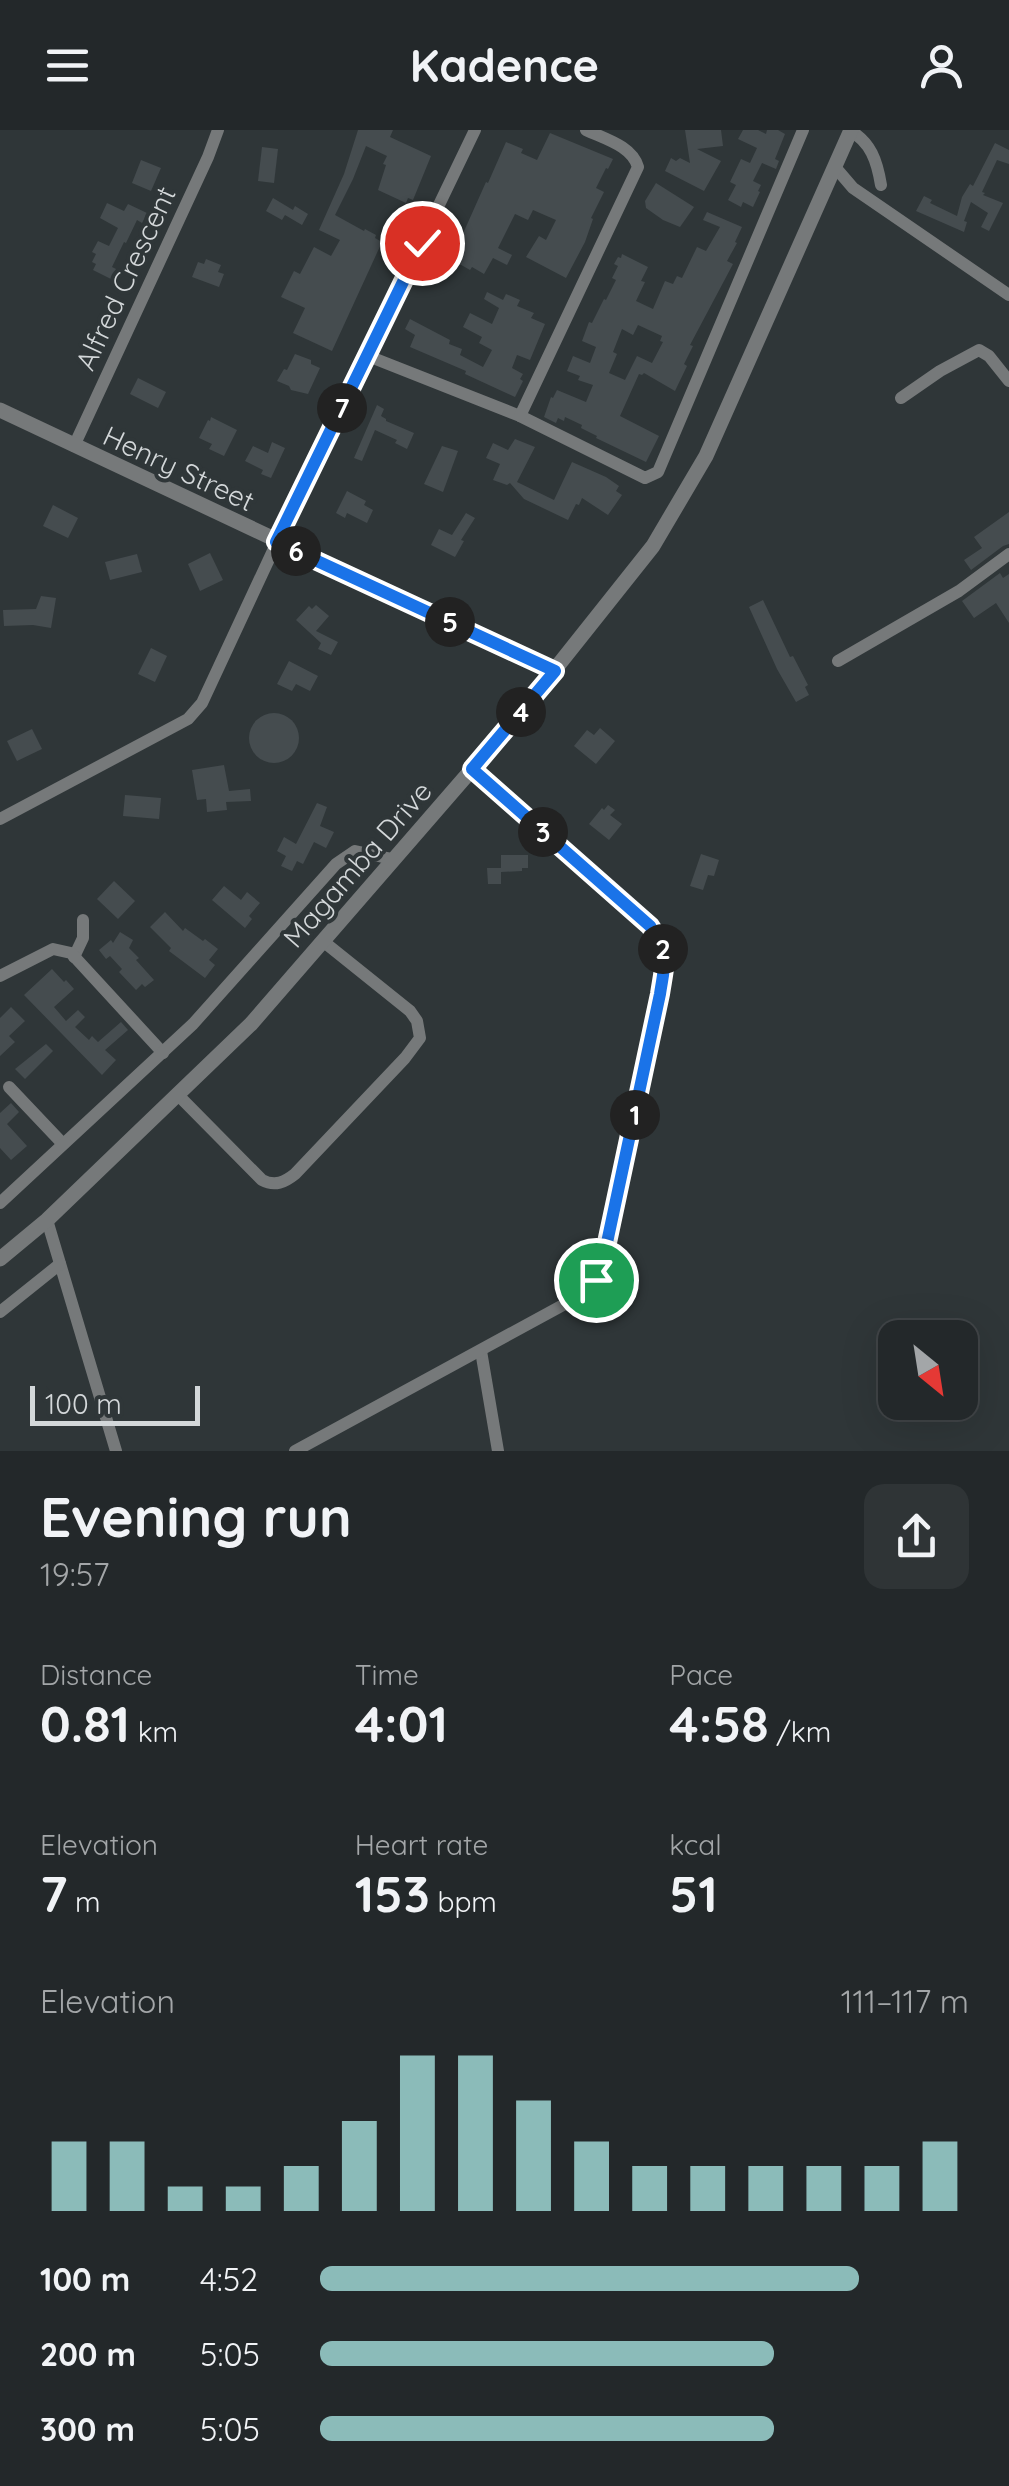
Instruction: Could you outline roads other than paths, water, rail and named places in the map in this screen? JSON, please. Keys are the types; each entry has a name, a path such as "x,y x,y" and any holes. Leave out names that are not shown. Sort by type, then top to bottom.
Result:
{"street":[{"name":"Alfred Crescent","path":"74,446 218,130"},
{"path":"0,819 188,719 202,703 475,130"},
{"path":"520,416 638,167 630,151 586,130"},
{"path":"368,356 520,416 645,478 658,472 804,130"},
{"path":"851,130 872,152 881,185"},
{"name":"Magamba Drive","path":"0,1259 47,1220 251,1024 555,671 653,546 706,456 851,130"},
{"path":"835,168 853,188 1009,295"},
{"path":"901,398 979,350 989,356 1009,381"},
{"name":"Henry Street","path":"0,410 555,671"},
{"path":"838,662 959,591 1009,554"},
{"path":"295,1451 587,1292 602,1266 666,956 650,926 472,769"},
{"path":"0,1203 204,1013 336,864 348,854 361,851 392,859"},
{"path":"74,957 84,920"},
{"path":"178,1095 269,1184 287,1180 309,1159 420,1038 417,1022 399,1000 324,942"},
{"path":"0,976 53,949 66,951 163,1053"},
{"path":"9,1087 63,1144"},
{"path":"47,1220 116,1451"},
{"path":"0,1312 60,1264"},
{"path":"481,1351 498,1451"}]}
